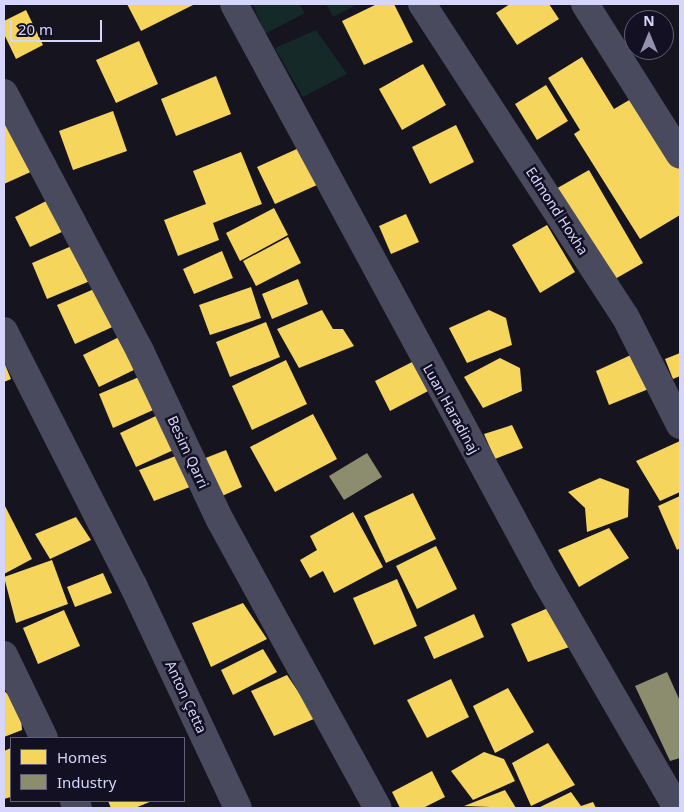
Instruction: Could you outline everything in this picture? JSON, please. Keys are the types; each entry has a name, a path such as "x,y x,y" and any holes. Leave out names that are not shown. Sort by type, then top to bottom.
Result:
{"street":[{"name":"Luan Haradinaj","path":"234,4 536,564 677,808"},
{"name":"Edmond Hoxha","path":"422,4 625,316 680,425"},
{"path":"585,4 680,154"},
{"name":"Besim Qarri","path":"4,94 140,351 220,520 378,808"},
{"name":"Anton Çetta","path":"4,332 133,585 238,808"},
{"path":"4,655 44,737"}],"green space":[{"path":"253,4 300,4 305,13 265,34"},
{"path":"326,4 358,4 333,17"},
{"path":"316,30 347,74 303,97 275,48"}],"building: Homes":[{"path":"127,4 195,4 141,31"},
{"path":"377,4 394,4 413,42 364,65 342,21"},
{"path":"510,4 549,4 559,19 517,45 496,13"},
{"path":"26,10 43,45 16,59 4,34 4,21"},
{"path":"139,41 158,84 116,103 96,60"},
{"path":"582,57 614,109 636,96 680,167 680,215 640,239 574,134 580,130 548,78"},
{"path":"423,64 446,105 402,130 379,89"},
{"path":"216,76 231,114 176,136 161,99"},
{"path":"546,85 568,121 537,140 515,104"},
{"path":"113,111 127,151 73,170 59,131"},
{"path":"13,122 35,170 4,184 4,126"},
{"path":"456,125 474,162 430,184 412,147"},
{"path":"299,148 317,185 275,204 257,167"},
{"path":"241,152 262,204 213,223 219,240 178,256 164,220 206,204 193,171"},
{"path":"589,170 643,263 608,283 554,190"},
{"path":"50,199 66,230 30,247 15,217"},
{"path":"274,208 288,235 240,261 226,233"},
{"path":"406,214 419,242 391,254 379,226"},
{"path":"547,225 575,272 540,293 512,245"},
{"path":"288,237 301,263 256,286 243,261"},
{"path":"74,245 90,281 47,299 32,263"},
{"path":"222,251 233,278 194,294 183,269"},
{"path":"298,279 308,304 272,319 262,294"},
{"path":"101,286 119,324 75,344 57,305"},
{"path":"251,287 261,318 210,335 199,305"},
{"path":"322,310 333,329 343,329 354,346 299,368 277,329"},
{"path":"489,310 506,318 512,345 467,363 449,328"},
{"path":"266,322 280,357 230,377 216,342"},
{"path":"127,333 142,366 99,387 83,355"},
{"path":"680,353 680,376 673,379 665,359"},
{"path":"633,354 656,386 609,405 596,371"},
{"path":"500,358 520,368 522,391 483,408 464,377"},
{"path":"286,360 307,404 252,430 232,386"},
{"path":"416,360 432,389 390,411 375,381"},
{"path":"4,362 11,379 4,382"},
{"path":"146,374 160,407 113,428 99,394"},
{"path":"160,414 178,448 136,467 120,433"},
{"path":"313,414 337,459 275,492 250,447"},
{"path":"512,425 523,448 495,459 484,434"},
{"path":"680,441 680,492 660,501 636,461"},
{"path":"226,450 242,487 222,496 203,459"},
{"path":"181,454 195,485 154,501 139,470"},
{"path":"600,478 629,489 628,517 587,532 585,508 568,492"},
{"path":"413,493 436,539 386,563 364,516"},
{"path":"680,496 680,548 677,550 658,506"},
{"path":"4,504 32,559 4,574"},
{"path":"353,512 383,567 334,593 323,571 310,578 300,560 317,550 310,536"},
{"path":"76,517 91,540 50,559 35,534"},
{"path":"609,528 629,558 579,587 558,550"},
{"path":"436,546 457,589 417,609 396,566"},
{"path":"52,560 68,604 16,623 4,577"},
{"path":"103,573 112,593 75,607 67,587"},
{"path":"397,579 417,626 374,645 353,598"},
{"path":"243,603 267,639 211,667 192,623"},
{"path":"555,605 572,646 528,662 511,624"},
{"path":"64,610 80,646 38,664 23,628"},
{"path":"474,614 484,637 434,659 424,637"},
{"path":"263,649 277,672 233,695 221,670"},
{"path":"287,675 316,718 274,736 251,691"},
{"path":"451,679 469,717 427,738 407,700"},
{"path":"508,688 534,732 495,753 473,706"},
{"path":"4,691 20,704 22,730 4,737"},
{"path":"548,743 575,785 531,806 512,763"},
{"path":"10,748 10,797 4,799 4,751"},
{"path":"484,752 504,759 515,781 473,800 451,771"},
{"path":"432,771 445,797 423,808 400,808 392,792"},
{"path":"505,790 516,808 464,806"},
{"path":"571,792 581,806 593,802 596,808 538,808"},
{"path":"108,802 150,802 135,808 111,808"}],"building: Industry":[{"path":"367,453 382,477 344,500 329,476"},
{"path":"667,672 680,701 680,758 670,761 635,686"}]}
